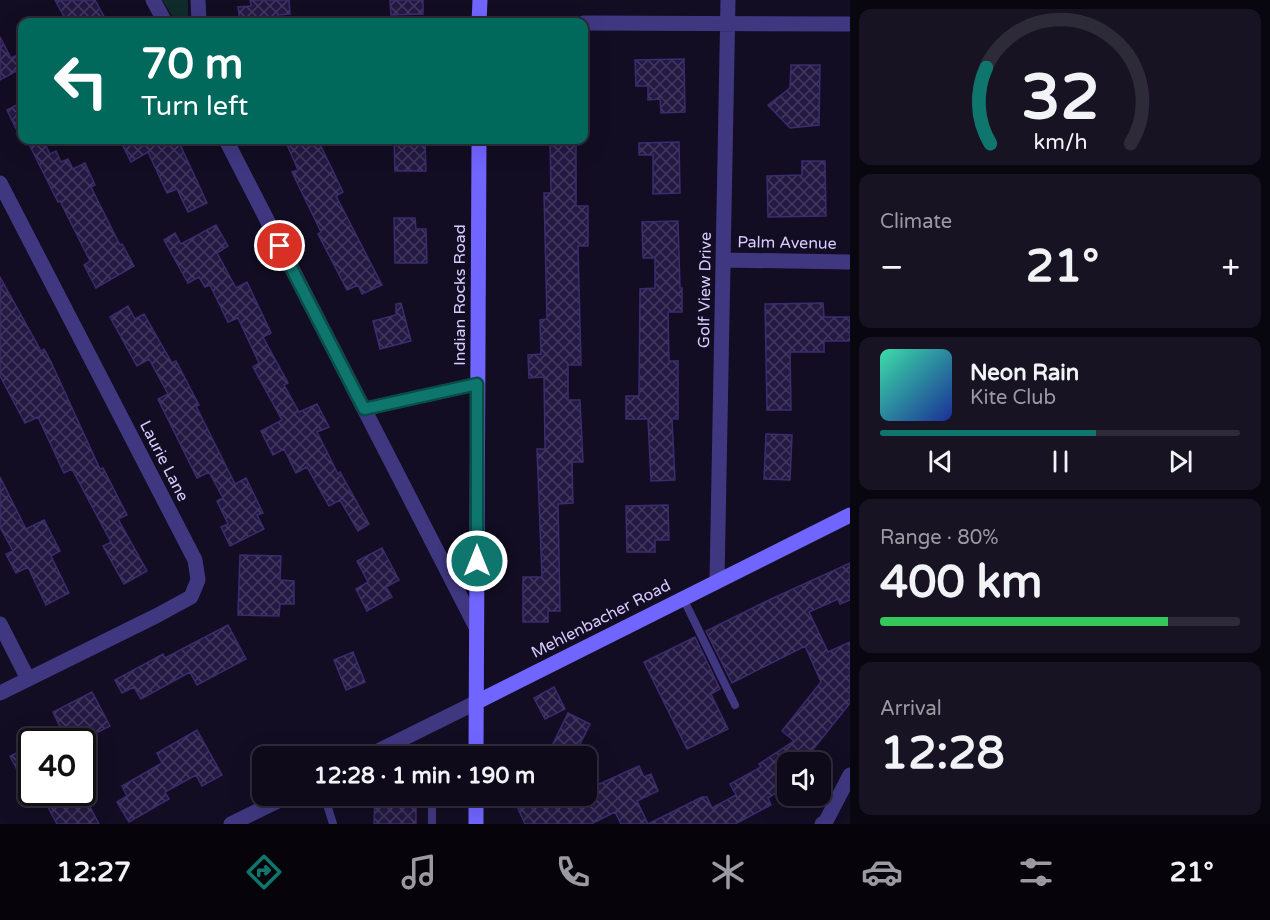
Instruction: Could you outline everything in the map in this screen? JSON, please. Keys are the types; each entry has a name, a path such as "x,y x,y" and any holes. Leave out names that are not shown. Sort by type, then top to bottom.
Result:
{"street":[{"path":"153,0 163,18"},
{"path":"198,0 199,18"},
{"path":"479,18 480,0"},
{"name":"Golf View Drive","path":"717,581 728,0"},
{"path":"588,23 850,24"},
{"path":"228,144 476,627"},
{"name":"Indian Rocks Road","path":"476,746 479,144"},
{"name":"Laurie Lane","path":"0,183 195,560 198,580 191,597 0,693"},
{"name":"Palm Avenue","path":"724,260 850,262"},
{"name":"Mehlenbacher Road","path":"388,746 850,515"},
{"path":"0,624 28,679"},
{"path":"827,823 850,775"},
{"path":"231,824 268,806"},
{"path":"476,806 476,824"}],"lane":[{"path":"364,409 477,384"},
{"path":"683,598 735,705"},
{"path":"327,806 333,824"},
{"path":"432,806 432,824"}],"green space":[{"path":"162,0 188,0 188,18 173,18"}],"building":[{"path":"55,0 95,0 105,18 65,18"},
{"path":"250,0 289,0 290,14 278,15 278,18 239,18 238,7 251,6"},
{"path":"390,0 423,0 423,14 391,15"},
{"path":"0,37 11,58 18,55 18,70 0,80"},
{"path":"684,59 685,112 661,113 660,99 648,100 648,86 636,86 635,60"},
{"path":"791,65 820,65 819,125 790,128 768,105 790,88"},
{"path":"18,104 18,133 7,110"},
{"path":"679,142 680,193 653,194 653,155 639,155 639,143"},
{"path":"29,144 45,144 50,154 56,151 61,162 68,159 73,169 85,163 95,185 91,187 120,245 122,244 134,266 96,288 84,265 90,261 60,201 58,202"},
{"path":"122,144 180,144 207,203 188,212 177,189 167,193 148,152 131,162"},
{"path":"287,144 320,144 343,192 336,196 382,285 362,294 358,285 347,290 318,234 321,232 292,172 298,170"},
{"path":"394,144 425,144 426,171 395,171"},
{"path":"550,144 576,144 576,206 588,206 588,246 578,246 581,365 568,365 568,400 580,400 583,462 572,462 573,503 558,504 560,611 548,611 548,622 523,622 523,577 542,577 537,449 545,449 544,377 529,378 528,355 541,354 540,320 547,319 544,193 551,193"},
{"path":"802,161 825,161 826,216 768,217 767,176 802,175"},
{"path":"394,218 415,218 416,229 426,229 427,263 395,263"},
{"path":"678,221 682,312 668,312 669,361 678,361 678,419 672,419 675,480 651,481 648,419 626,419 626,396 639,396 640,289 655,288 655,258 643,258 642,222"},
{"path":"216,225 228,246 217,253 236,288 247,282 271,333 263,337 288,383 284,385 299,412 317,404 329,427 317,432 338,474 340,472 369,524 358,531 340,500 329,506 307,467 296,473 284,449 273,455 261,431 282,420 253,367 259,363 238,318 228,322 210,285 205,287 199,277 188,283 164,240 175,233 181,244"},
{"path":"0,277 41,351 44,349 51,362 100,469 103,468 127,515 118,519 147,571 124,584 103,546 111,542 72,469 64,473 38,417 25,423 0,376"},
{"path":"401,303 411,341 380,349 373,321 396,315 396,304"},
{"path":"823,303 824,317 850,317 850,341 824,341 824,352 790,352 791,410 767,410 765,304"},
{"path":"128,306 135,319 144,314 172,363 176,361 235,484 246,478 263,513 257,515 264,529 230,546 221,527 228,524 217,501 223,498 209,472 197,478 158,399 168,394 149,359 137,366 110,317"},
{"path":"766,434 792,435 790,480 764,479"},
{"path":"0,477 26,529 44,520 60,551 51,556 69,593 46,605 28,567 16,573 6,554 13,551 0,527"},
{"path":"668,505 669,540 655,540 655,552 627,552 626,506"},
{"path":"382,548 399,580 386,587 392,597 367,611 356,589 368,582 357,561"},
{"path":"240,555 281,556 280,580 294,581 294,604 280,604 279,616 238,615"},
{"path":"850,563 850,600 840,604 838,599 809,612 828,652 850,642 850,703 811,752 777,752 794,741 782,731 821,682 805,646 732,683 706,631"},
{"path":"228,625 246,659 197,685 190,672 141,699 134,687 122,693 115,680 163,654 165,658"},
{"path":"695,637 720,689 711,694 728,729 687,749 644,662"},
{"path":"353,652 365,682 346,690 334,660"},
{"path":"554,687 565,709 545,719 534,698"},
{"path":"92,692 110,726 96,733 96,728 61,728 53,712"},
{"path":"568,713 590,724 579,746 552,746"},
{"path":"197,730 222,775 202,786 196,775 165,792 169,799 129,822 117,802 127,796 122,786 162,763 157,753"},
{"path":"18,752 18,772 10,756"},
{"path":"777,752 777,792 768,798 771,805 735,824 648,824 702,797 707,797 712,808 736,795 730,784 761,767 759,764"},
{"path":"639,766 644,777 651,774 658,791 637,801 648,824 621,824 615,812 591,824 525,824 517,806 597,806 597,785"},
{"path":"48,806 89,806 99,824 57,824"},
{"path":"375,806 416,806 416,824 374,824"}],"route":[{"path":"280,246 364,409 477,384 477,561"}]}
